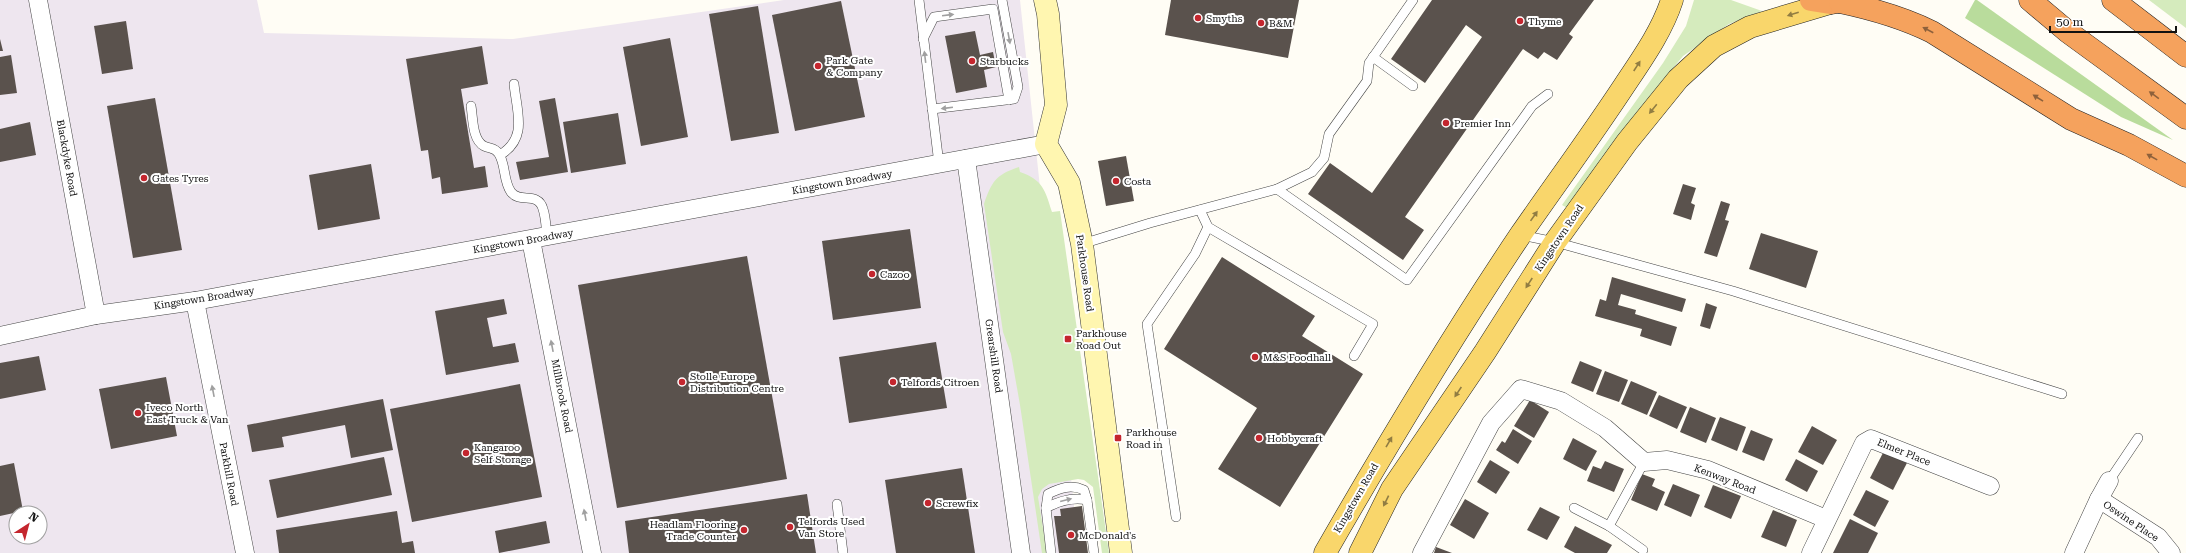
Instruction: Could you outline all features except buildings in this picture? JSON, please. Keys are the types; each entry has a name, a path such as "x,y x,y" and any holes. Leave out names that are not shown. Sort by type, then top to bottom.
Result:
{"highway":[{"path":"2030,0 2068,32 2186,118"},
{"path":"2113,0 2186,56"},
{"path":"1833,1 1880,10 1915,24 2071,119 2129,145 2186,176"}],"main road":[{"name":"Kingstown Road","path":"1325,553 1405,414 1521,235 1592,134 1647,50 1669,11 1672,0"},
{"name":"Kingstown Road","path":"1360,553 1392,489 1485,352 1555,242 1627,142 1678,79 1714,46 1750,27 1833,1"}],"street":[{"name":"Blackdyke Road","path":"38,0 96,315"},
{"path":"1045,0 1048,14 1056,105 1046,144"},
{"name":"Kingstown Broadway","path":"0,336 96,315 195,301 1046,144"},
{"name":"Parkhouse Road","path":"1046,144 1069,183 1082,244 1121,553"},
{"name":"Grearshill Road","path":"966,159 1021,553"},
{"name":"Millbrook Road","path":"539,238 592,553"},
{"name":"Parkhill Road","path":"195,301 245,553"},
{"path":"1422,553 1491,423 1521,390 1561,401 1605,428 1644,462"},
{"name":"Elmer Place","path":"1811,553 1826,519 1864,443 1871,439 1990,486"},
{"name":"Kenway Road","path":"1644,462 1667,460 1708,470 1826,519"},
{"path":"2099,499 2109,482"},
{"name":"Oswine Place","path":"2074,553 2099,499 2158,537 2171,553"}],"lane":[{"path":"918,0 939,164"},
{"path":"932,109 1014,99 1018,87 1002,0"},
{"path":"1082,244 1278,189 1312,172 1324,158 1329,134 1368,82 1369,63 1413,0"},
{"path":"923,39 934,17 993,10 1009,100"},
{"path":"1373,57 1413,86"},
{"path":"500,155 512,146 519,134 514,84"},
{"path":"1278,189 1407,280 1532,106 1548,94"},
{"path":"471,106 479,142 484,146 493,148 500,155 507,184 511,193 518,198 533,198 540,202 543,210 539,238"},
{"path":"1200,210 1208,226 1373,324 1354,356"},
{"path":"1176,517 1147,324 1195,254 1208,226"},
{"path":"1521,235 1555,242 1733,291 2062,394"},
{"path":"2109,482 2138,438"},
{"path":"1609,526 1644,462"},
{"path":"1051,553 1046,508 1064,500 1077,498 1087,500 1094,553"},
{"path":"836,504 843,553"},
{"path":"1574,508 1609,526 1643,550"}],"shaded area":[{"path":"0,0 257,0 264,33 513,39 784,0 1020,0 1079,553 0,553"}],"green space":[{"path":"1694,0 1731,0 1762,11 1729,24 1683,56 1664,79 1571,210 1562,205 1663,63 1686,26"},
{"path":"1975,0 2173,140 2121,117 1965,18"},
{"path":"2149,0 2186,0 2186,28"},
{"path":"1019,167 1020,172 1034,179 1042,187 1052,212 1060,211 1109,553 1102,553 1093,487 1084,480 1078,479 1049,484 1042,489 1038,497 1047,553 1042,553 1020,405 1011,354 1003,332 984,204 996,180 1005,173"}],"place":[{"name":"Smyths","path":"1198,18"},
{"name":"Thyme","path":"1520,21"},
{"name":"B&M","path":"1261,23"},
{"name":"Starbucks","path":"972,61"},
{"name":"Park Gate & Company","path":"818,66"},
{"name":"Premier Inn","path":"1446,123"},
{"name":"Gates Tyres","path":"144,178"},
{"name":"Costa","path":"1116,181"},
{"name":"Cazoo","path":"872,274"},
{"name":"Parkhouse Road Out","path":"1068,339"},
{"name":"M&S Foodhall","path":"1255,357"},
{"name":"Stolle Europe Distribution Centre","path":"682,382"},
{"name":"Telfords Citroen","path":"893,382"},
{"name":"Iveco North East Truck & Van","path":"138,413"},
{"name":"Parkhouse Road in","path":"1118,438"},
{"name":"Hobbycraft","path":"1259,438"},
{"name":"Kangaroo Self Storage","path":"466,453"},
{"name":"Screwfix","path":"928,503"},
{"name":"Telfords Used Van Store","path":"790,527"},
{"name":"Headlam Flooring Trade Counter","path":"744,530"},
{"name":"McDonald's","path":"1071,535"}]}
